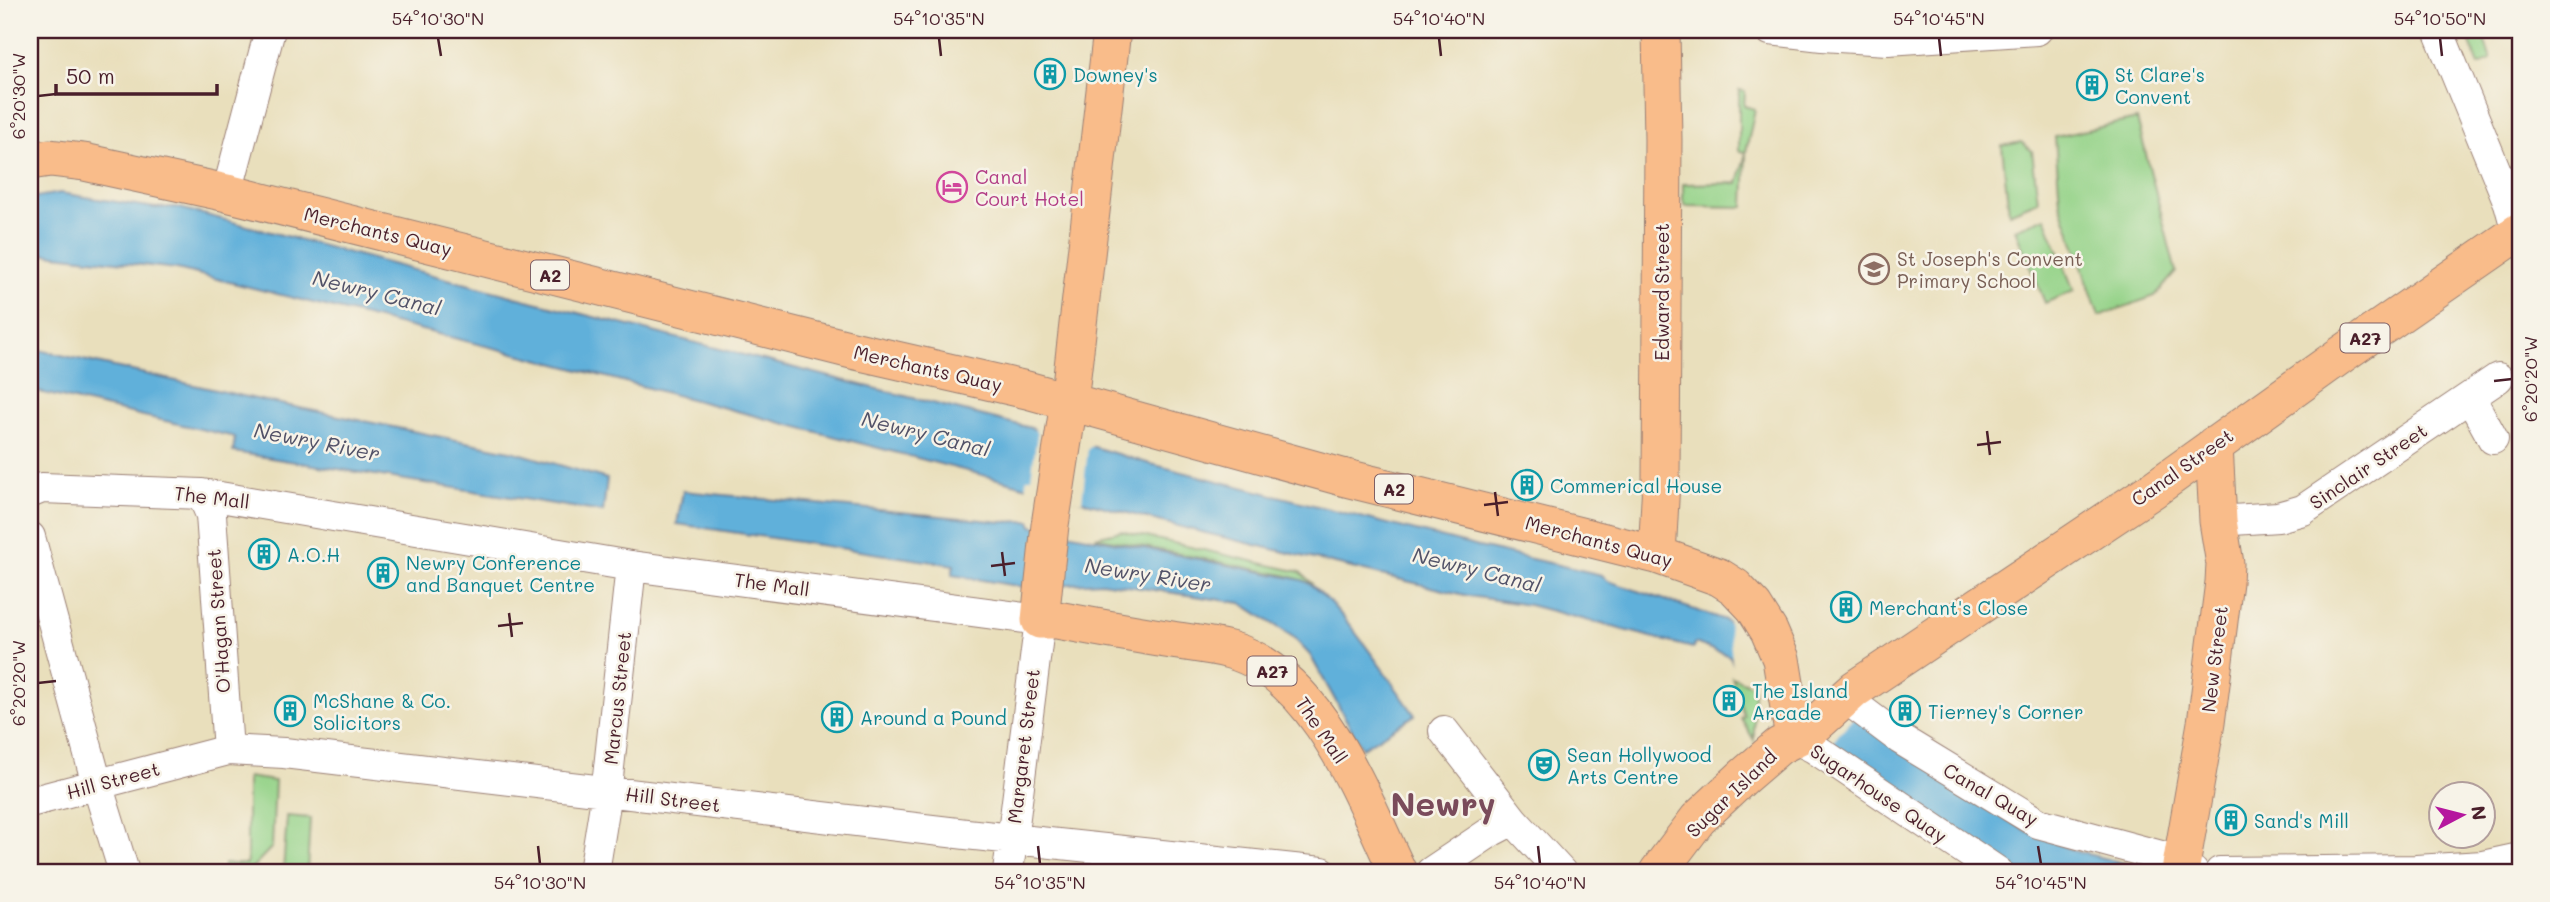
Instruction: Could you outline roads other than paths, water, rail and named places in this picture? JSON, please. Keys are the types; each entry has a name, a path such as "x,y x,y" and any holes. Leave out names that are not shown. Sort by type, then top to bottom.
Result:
{"main road":[{"path":"1041,606 1112,30"},
{"name":"Edward Street","path":"1657,555 1661,482 1661,30"},
{"name":"Merchants Quay","path":"30,161 50,158 84,162 227,193 839,347 1027,390 1066,418 1342,477 1657,555 1719,577 1735,587 1754,607 1775,645 1806,682 1837,697"},
{"name":"Canal Street","path":"1837,697 2154,489 2214,444 2519,236"},
{"name":"New Street","path":"2184,870 2224,582 2225,565 2218,521 2214,444"},
{"name":"The Mall","path":"1041,606 1057,620 1230,650 1260,663 1292,686 1315,716 1352,775 1398,872"},
{"name":"Merchants Quay","path":"1775,645 1797,729"},
{"name":"Sugar Island","path":"1658,872 1698,819 1797,729 1837,697"}],"street":[{"path":"227,193 270,30"},
{"path":"1770,30 1888,40 2037,30"},
{"path":"2438,30 2487,147 2519,236"},
{"name":"Sinclair Street","path":"2218,521 2278,517 2303,510 2498,378"},
{"path":"2470,397 2493,439"},
{"name":"The Mall","path":"30,493 50,488 202,494 631,566 1041,606"},
{"name":"O'Hagan Street","path":"202,494 211,515 228,750"},
{"path":"30,537 97,784 124,872"},
{"name":"Marcus Street","path":"594,872 606,791 631,566"},
{"name":"Margaret Street","path":"1008,872 1041,606"},
{"name":"Canal Quay","path":"1837,697 1932,760 2038,823 2161,856 2184,870"},
{"name":"Sugarhouse Quay","path":"1797,729 1814,748 1998,872"},
{"path":"1444,731 1503,825 1561,872"},
{"name":"Hill Street","path":"30,802 228,750 284,753 1011,839 1322,872"},
{"path":"1431,872 1503,825"},
{"path":"2220,872 2416,870 2483,866 2520,858"}],"water":[{"name":"Newry Canal","path":"60,193 155,208 176,207 527,300 1031,428 1147,463 1479,547 1602,575 1608,581 1725,620 1854,717 2023,829 2075,851 2135,866 2139,872 2016,872 1919,811 1735,668 1730,656 1695,643 1693,648 1529,605 1469,596 1193,530 518,354 177,269 30,252 30,198"},
{"name":"Newry River","path":"30,348 256,399 515,452 607,479 603,512 233,452 235,437 30,390"},
{"name":"Newry River","path":"683,491 1002,522 1030,521 1032,526 1302,580 1330,602 1415,715 1362,748 1310,655 1293,637 1241,603 1101,582 1023,587 952,575 954,565 677,524"}],"place":[{"name":"Downey's","path":"1050,74"},
{"name":"St Clare's Convent","path":"2092,85"},
{"name":"Canal Court Hotel","path":"952,187"},
{"name":"St Joseph's Convent Primary School","path":"1874,269"},
{"name":"Commerical House","path":"1527,485"},
{"name":"A.O.H","path":"264,554"},
{"name":"Newry Conference and Banquet Centre","path":"383,573"},
{"name":"Merchant's Close","path":"1846,607"},
{"name":"The Island Arcade","path":"1729,701"},
{"name":"McShane & Co. Solicitors","path":"290,711"},
{"name":"Tierney's Corner","path":"1905,711"},
{"name":"Around a Pound","path":"837,717"},
{"name":"Sean Hollywood Arts Centre","path":"1544,765"},
{"name":"Sand's Mill","path":"2231,820"}],"district":[{"name":"Newry","path":"1443,802"}]}
